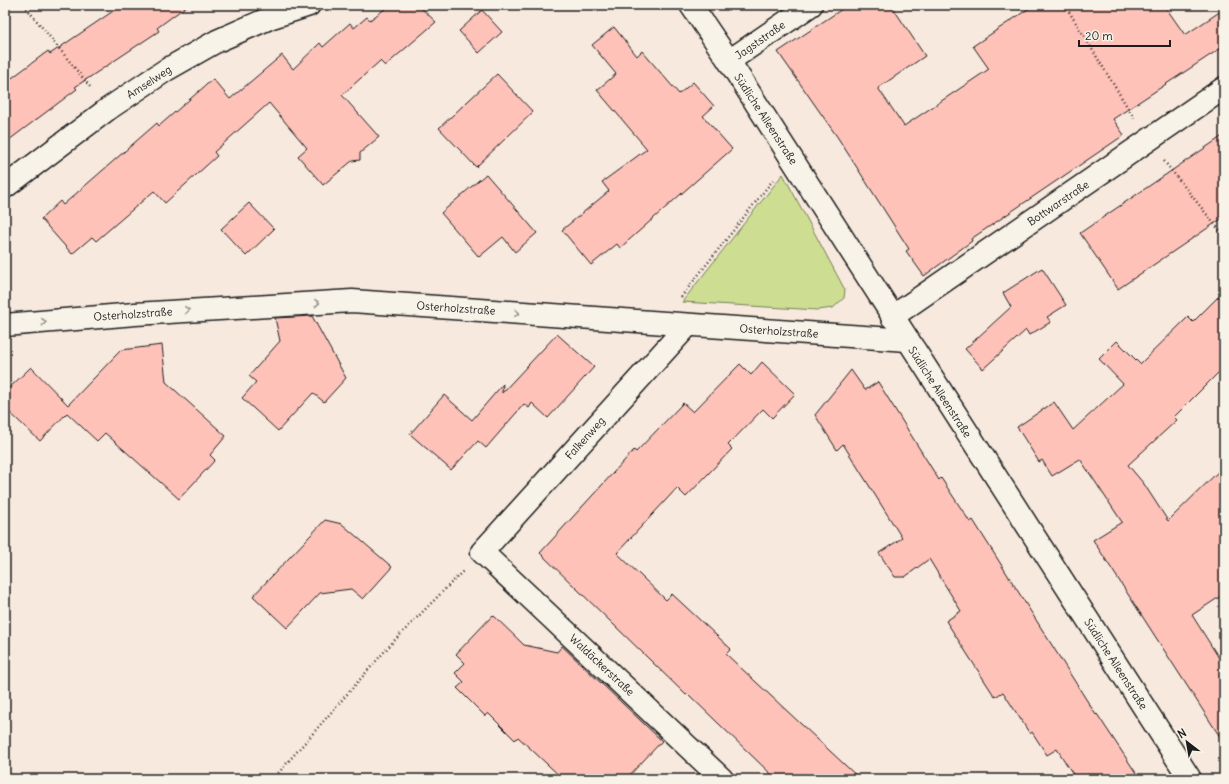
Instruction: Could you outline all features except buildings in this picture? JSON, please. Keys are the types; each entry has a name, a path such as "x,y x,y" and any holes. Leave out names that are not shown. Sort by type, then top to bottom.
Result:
{"street":[{"name":"Amselweg","path":"5,187 108,109 166,70 217,41 272,17 309,5"},
{"name":"Jagststraße","path":"729,61 811,5"},
{"name":"Südliche Alleenstraße","path":"688,6 729,61 1190,779"},
{"name":"Bottwarstraße","path":"892,317 1224,88"},
{"name":"Osterholzstraße","path":"5,325 135,314 352,301 660,324 907,340"},
{"name":"Falkenweg","path":"482,552 688,325"},
{"name":"Waldäckerstraße","path":"482,552 722,779"}],"path":[{"path":"24,5 108,109"},
{"path":"1065,5 1149,141 1224,236"},
{"path":"660,324 791,157"},
{"path":"273,779 391,644 482,552"}],"green space":[{"path":"783,174 845,290 844,298 833,308 818,310 682,302"}]}
